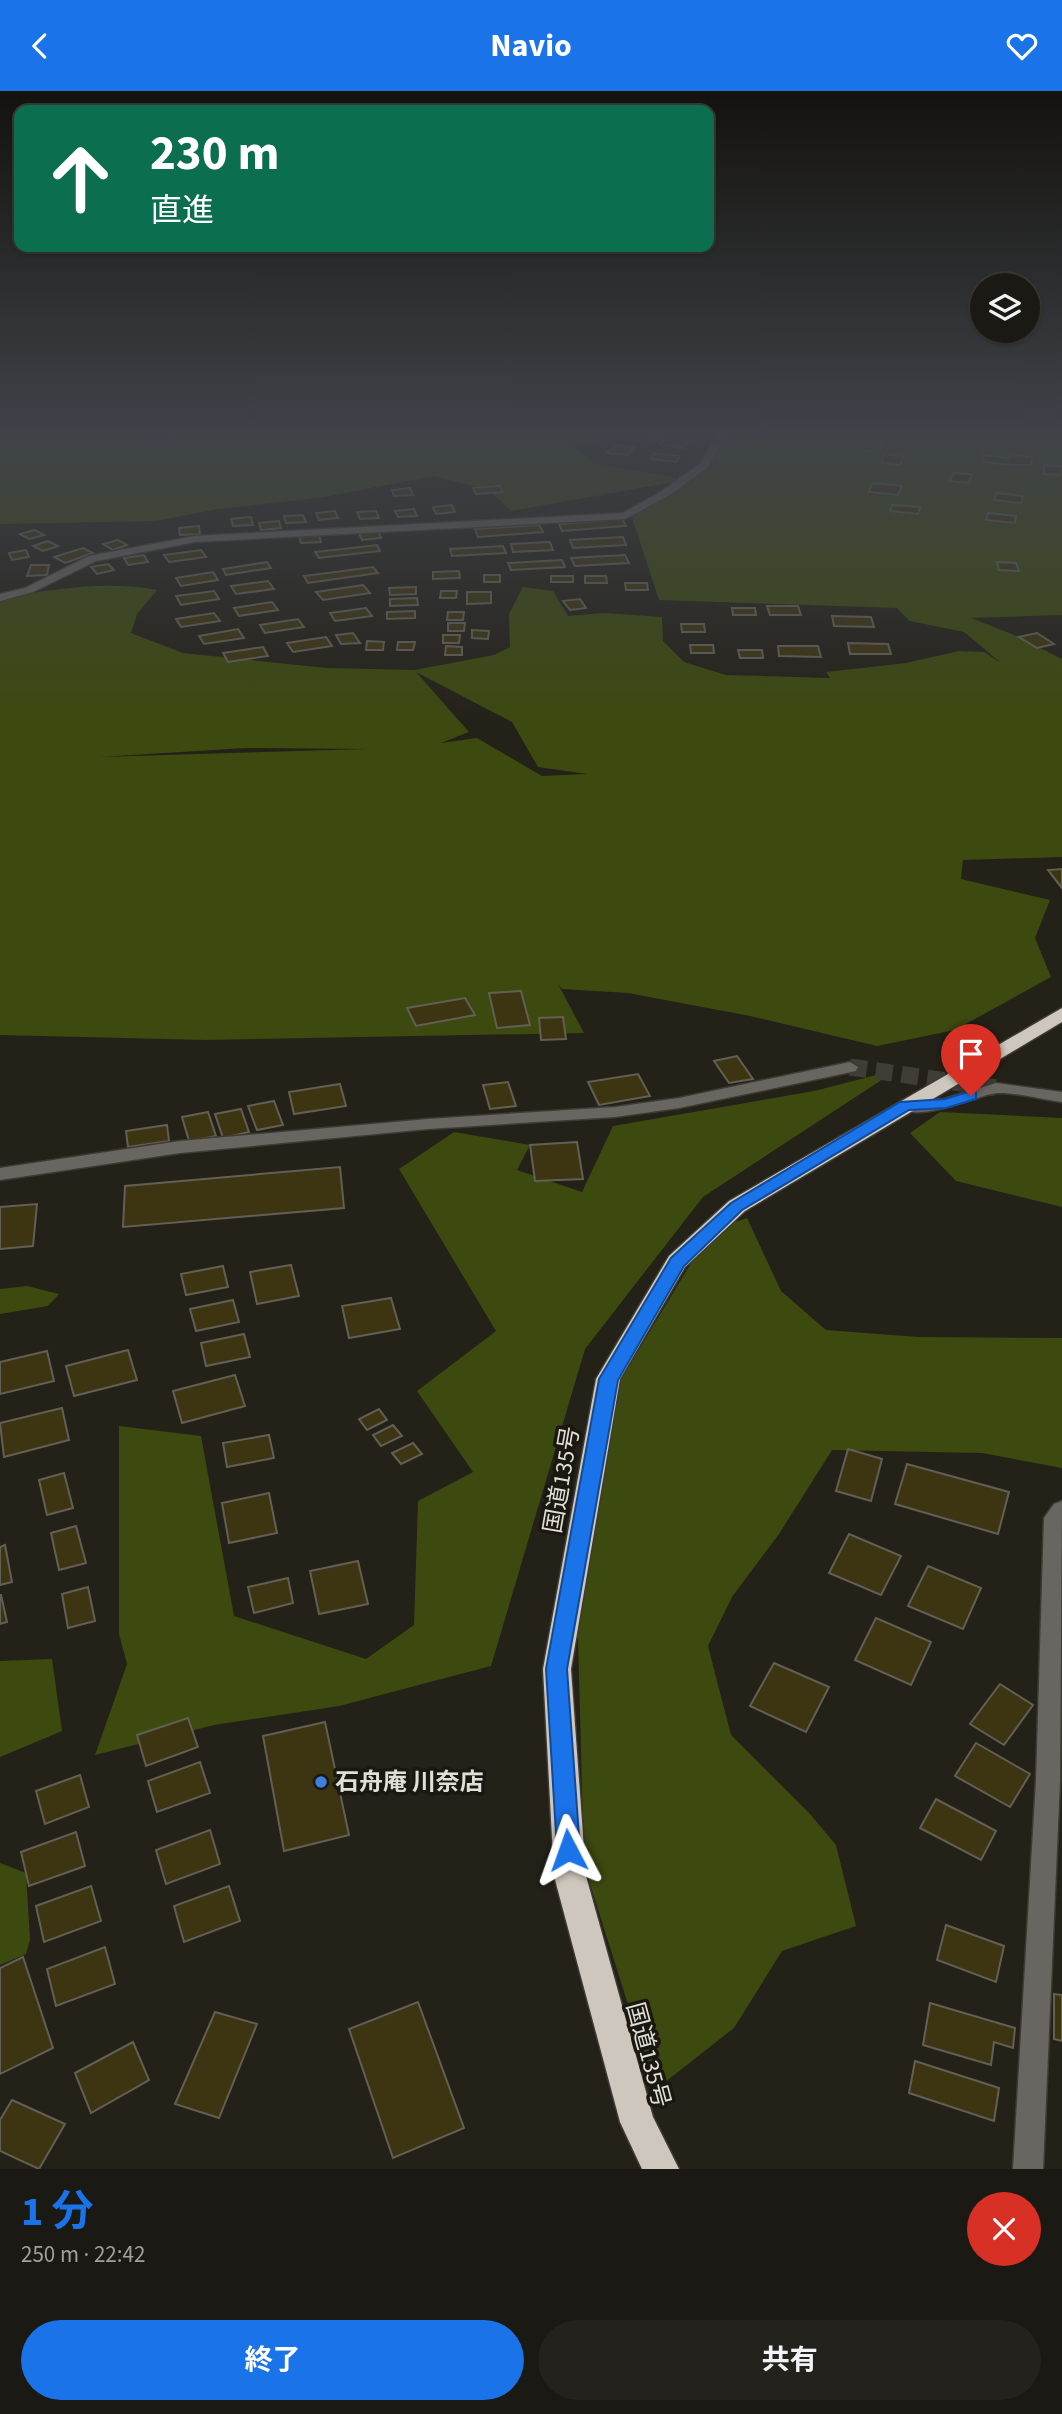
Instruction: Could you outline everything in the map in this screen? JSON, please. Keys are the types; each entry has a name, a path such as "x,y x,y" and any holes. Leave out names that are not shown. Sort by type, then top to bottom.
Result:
{"highway":[{"name":"国道135号","path":"660,2169 637,2122 570,1876 556,1669 608,1379 677,1262 737,1206 1062,1014"}],"street":[{"path":"0,598 29,590 93,558 171,542 398,529"},
{"path":"0,1174 180,1147 428,1124 615,1112 693,1100 850,1067"},
{"path":"906,1105 946,1104 996,1088 1062,1097"},
{"path":"1028,2169 1048,1780 1055,1518 1062,1510"}],"green space":[{"path":"636,529 1062,529 1062,615 971,618 1019,637 1062,659 1062,857 963,860 961,879 1050,900 1035,938 1051,977 955,1030 877,1046 750,1016 628,993 562,989 558,984 584,1033 206,1040 0,1035 0,598 98,586 157,590 137,614 131,633 183,653 327,668 414,670 494,655 510,647 509,614 523,587 553,591 568,616 605,613 662,617 663,641 684,662 726,675 830,678 826,672 906,663 959,651 984,652 1001,663 964,632 910,621 897,608 659,600","holes":["416,672 512,722 538,767 587,774 542,776 477,738 441,743 469,732","246,748 367,749 99,757"]},
{"path":"888,1072 880,1081 703,1197 585,1349 491,1666 339,1706 214,1725 95,1755 127,1664 119,1634 119,1426 201,1436 234,1616 366,1659 414,1625 418,1501 473,1472 417,1391 496,1331 399,1169 454,1132 530,1145 517,1170 582,1192 613,1126 814,1091"},
{"path":"940,1112 1062,1118 1062,1207 956,1181 910,1133"},
{"path":"747,1218 781,1291 826,1330 918,1337 1062,1338 1062,1468 982,1453 832,1450 779,1534 732,1597 708,1646 731,1735 810,1814 836,1845 856,1926 782,1951 734,2028 655,2090 584,1865 576,1563 603,1409 711,1230"},
{"path":"27,1286 59,1294 48,1306 0,1314 0,1289"},
{"path":"52,1659 62,1731 0,1757 0,1661"},
{"path":"0,1863 26,1873 30,1940 26,1954 0,1965"}],"building":[{"path":"179,529 199,529 200,534 180,535"},
{"path":"475,529 541,529 543,532 478,537"},
{"path":"35,530 44,535 29,539 20,534"},
{"path":"378,531 381,538 362,540 359,533"},
{"path":"319,535 321,542 301,543 299,536"},
{"path":"623,537 626,545 573,548 570,540"},
{"path":"118,540 127,545 113,550 103,544"},
{"path":"48,541 58,546 43,551 33,546"},
{"path":"550,542 553,550 513,552 511,544"},
{"path":"377,545 380,551 319,558 315,552"},
{"path":"503,546 506,553 452,556 450,549"},
{"path":"83,548 93,553 65,563 54,557"},
{"path":"26,550 29,557 12,560 9,553"},
{"path":"201,550 206,557 169,562 164,555"},
{"path":"144,555 148,562 128,565 124,558"},
{"path":"625,555 629,563 575,566 571,558"},
{"path":"562,560 565,567 511,570 508,563"},
{"path":"267,562 271,568 226,575 223,569"},
{"path":"997,562 1016,563 1019,571 999,570"},
{"path":"108,564 114,570 97,574 91,567"},
{"path":"31,565 49,565 47,575 27,576"},
{"path":"373,567 378,573 308,583 304,576"},
{"path":"459,571 460,578 433,579 433,572"},
{"path":"213,572 218,580 181,586 176,578"},
{"path":"484,575 500,575 500,582 484,582"},
{"path":"551,576 573,576 573,582 551,582"},
{"path":"585,576 606,576 607,583 585,583"},
{"path":"268,581 274,589 236,594 231,586"},
{"path":"625,583 647,583 648,590 626,590"},
{"path":"363,585 370,593 323,600 316,592"},
{"path":"416,587 416,594 390,595 389,588"},
{"path":"214,591 219,599 181,605 176,596"},
{"path":"441,591 457,591 456,598 440,598"},
{"path":"467,592 491,592 491,603 467,604"},
{"path":"417,598 418,605 390,606 390,599"},
{"path":"580,599 586,608 570,610 563,601"},
{"path":"272,602 278,610 239,616 234,608"},
{"path":"767,606 798,606 801,615 770,615"},
{"path":"366,608 372,616 335,621 330,613"},
{"path":"732,608 755,608 756,615 733,615"},
{"path":"415,611 415,618 387,619 387,612"},
{"path":"448,612 464,612 463,620 447,620"},
{"path":"214,613 220,621 181,627 176,619"},
{"path":"832,616 871,617 874,627 834,626"},
{"path":"298,619 304,627 265,633 260,625"},
{"path":"448,623 465,623 464,631 448,631"},
{"path":"681,624 704,624 705,632 682,632"},
{"path":"238,629 244,638 204,644 199,636"},
{"path":"472,630 489,631 488,639 472,638"},
{"path":"353,633 360,643 341,644 336,635"},
{"path":"1037,633 1054,644 1037,648 1019,637"},
{"path":"443,635 460,635 459,643 443,643"},
{"path":"326,637 332,646 293,652 287,643"},
{"path":"367,641 384,642 383,650 366,650"},
{"path":"398,642 415,642 413,650 397,650"},
{"path":"848,643 888,644 891,654 850,654"},
{"path":"690,645 713,645 714,653 691,653"},
{"path":"446,646 462,647 462,655 445,655"},
{"path":"778,646 818,646 821,657 779,656"},
{"path":"263,647 268,656 228,662 223,653"},
{"path":"738,650 762,650 763,658 740,658"},
{"path":"1062,869 1062,888 1048,870"},
{"path":"521,991 530,1025 497,1028 489,993"},
{"path":"465,998 475,1015 416,1026 407,1008"},
{"path":"563,1017 566,1039 541,1040 539,1018"},
{"path":"737,1056 753,1079 729,1083 714,1061"},
{"path":"638,1074 650,1096 599,1105 588,1082"},
{"path":"508,1082 516,1106 490,1109 483,1085"},
{"path":"340,1084 346,1106 294,1114 289,1092"},
{"path":"274,1101 283,1125 257,1130 248,1106"},
{"path":"241,1109 249,1132 223,1138 215,1114"},
{"path":"208,1112 216,1136 189,1141 182,1117"},
{"path":"167,1125 169,1141 128,1147 126,1131"},
{"path":"577,1142 583,1179 535,1181 530,1145"},
{"path":"340,1167 344,1208 123,1227 125,1186"},
{"path":"37,1204 33,1246 0,1249 0,1207"},
{"path":"291,1265 299,1296 257,1304 250,1272"},
{"path":"223,1266 228,1287 186,1295 181,1274"},
{"path":"391,1298 400,1329 349,1338 342,1306"},
{"path":"233,1300 239,1322 196,1331 190,1309"},
{"path":"244,1334 250,1357 206,1366 201,1343"},
{"path":"128,1350 137,1380 74,1396 66,1366"},
{"path":"47,1351 54,1381 0,1394 0,1362"},
{"path":"235,1375 245,1406 182,1423 173,1391"},
{"path":"62,1408 69,1440 4,1457 0,1423"},
{"path":"379,1409 387,1420 367,1430 359,1419"},
{"path":"393,1425 402,1436 381,1446 373,1435"},
{"path":"269,1435 274,1458 227,1467 223,1443"},
{"path":"413,1443 422,1454 401,1464 392,1453"},
{"path":"848,1449 882,1459 871,1501 836,1491"},
{"path":"907,1464 1009,1492 998,1534 895,1504"},
{"path":"64,1473 73,1508 47,1515 39,1480"},
{"path":"269,1493 277,1533 229,1543 222,1503"},
{"path":"76,1526 86,1563 59,1570 51,1533"},
{"path":"849,1534 901,1556 881,1595 829,1573"},
{"path":"5,1545 12,1582 0,1585 0,1547"},
{"path":"358,1561 368,1604 319,1614 310,1571"},
{"path":"928,1566 981,1588 963,1629 908,1606"},
{"path":"288,1578 293,1603 254,1613 248,1587"},
{"path":"88,1587 95,1621 68,1628 62,1594"},
{"path":"0,1595 7,1622 0,1624"},
{"path":"876,1618 931,1642 911,1685 855,1660"},
{"path":"774,1663 829,1687 806,1732 750,1706"},
{"path":"1000,1684 1033,1705 1004,1745 970,1724"},
{"path":"188,1718 198,1747 146,1766 137,1735"},
{"path":"325,1722 349,1835 284,1851 263,1736"},
{"path":"976,1743 1030,1774 1010,1807 955,1776"},
{"path":"200,1762 210,1793 157,1812 148,1781"},
{"path":"80,1775 89,1807 45,1824 36,1791"},
{"path":"936,1799 996,1831 981,1860 920,1828"},
{"path":"210,1830 220,1864 166,1884 156,1850"},
{"path":"76,1832 85,1866 29,1886 21,1852"},
{"path":"91,1886 101,1921 44,1942 36,1906"},
{"path":"229,1886 240,1921 184,1942 174,1906"},
{"path":"946,1925 1004,1946 996,1982 937,1960"},
{"path":"105,1947 115,1984 56,2006 47,1969"},
{"path":"23,1957 53,2048 0,2074 0,1968"},
{"path":"1054,1994 1062,1995 1062,2041 1054,2039"},
{"path":"418,2002 464,2128 393,2158 349,2029"},
{"path":"930,2003 1015,2028 1013,2048 994,2042 991,2065 923,2045"},
{"path":"215,2012 257,2024 219,2118 175,2104"},
{"path":"133,2042 149,2080 91,2113 75,2073"},
{"path":"915,2061 999,2088 994,2121 909,2093"},
{"path":"12,2100 65,2124 39,2169 0,2151 0,2120"}],"tunnel":[{"path":"850,1067 996,1088"}],"place":[{"name":"石舟庵 川奈店","path":"321,1782"}],"route":[{"path":"568,1850 556,1669 608,1379 677,1262 737,1206 906,1105 946,1104 971,1096"}]}
